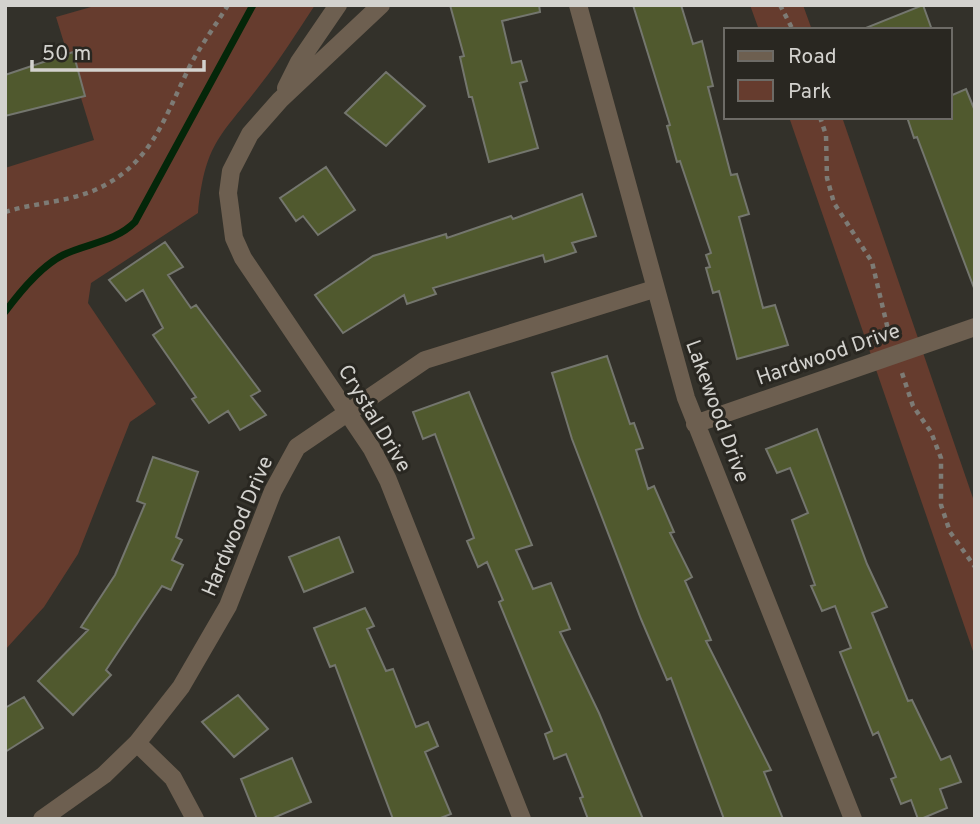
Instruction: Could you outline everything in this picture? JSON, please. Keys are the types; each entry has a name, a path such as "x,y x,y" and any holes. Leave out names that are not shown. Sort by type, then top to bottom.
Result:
{"street":[{"name":"Crystal Drive","path":"280,100 299,62 338,5"},
{"name":"Crystal Drive","path":"380,5 280,100 239,151 231,171 228,193 230,218 243,258 372,449 388,480 522,819"},
{"name":"Lakewood Drive","path":"578,5 654,289 695,424 853,819"},
{"name":"Hardwood Drive","path":"41,819 76,797 137,743 181,687 205,650 228,606 284,466 297,447 425,360 654,289"},
{"name":"Hardwood Drive","path":"695,424 975,327"},
{"path":"137,743 173,778 195,819"}],"path":[{"path":"5,212 94,190 138,158 155,140 172,109 186,73 228,5"},
{"path":"780,5 792,28"}],"green space":[{"path":"98,5 315,5 274,66 217,142 205,171 198,213 91,283 88,303 156,404 130,422 78,554 44,607 5,650 5,168 94,140 56,17"},
{"path":"750,5 803,5 811,28 758,28"},
{"path":"790,119 843,119 975,504 975,657"}],"building":[{"path":"450,5 539,5 540,12 502,21 512,63 521,61 527,81 520,83 538,148 489,162 472,97 469,97 460,57 464,56"},
{"path":"633,5 681,5 693,44 702,41 713,86 708,87 731,175 737,174 749,214 739,217 763,308 775,305 788,345 737,359 719,291 713,293 706,268 710,267 706,255 711,253 680,161 677,162 667,126 670,125"},
{"path":"923,5 931,28 866,28"},
{"path":"73,52 85,96 5,116 5,75"},
{"path":"386,72 425,106 386,146 345,113"},
{"path":"966,89 975,111 974,288 917,137 914,138 908,119 952,119 952,95"},
{"path":"326,167 355,210 318,235 303,216 296,221 280,198"},
{"path":"582,194 596,236 572,243 576,252 545,262 543,255 433,288 436,294 407,304 404,295 343,333 315,295 373,256 446,234 447,238 511,216 513,219"},
{"path":"165,242 183,267 168,275 191,308 196,305 260,391 251,396 266,415 240,430 228,411 209,423 192,399 196,397 153,335 163,328 143,290 126,301 109,280"},
{"path":"607,356 630,424 634,423 643,448 636,450 648,489 654,486 674,532 670,533 692,577 685,581 711,640 706,641 771,770 764,772 783,819 724,819 671,678 667,680 641,619 572,439 552,373"},
{"path":"469,392 532,545 516,550 533,589 551,583 570,629 560,632 599,713 643,819 588,819 580,798 583,797 566,754 554,759 545,734 552,731 499,602 503,600 487,562 478,567 467,541 474,538 435,434 423,439 413,412"},
{"path":"817,429 867,564 887,607 872,613 908,701 912,700 941,760 950,756 961,782 940,789 947,808 921,819 918,819 911,800 901,804 891,779 896,777 878,732 873,735 840,652 851,648 835,606 822,611 811,586 815,585 792,520 808,513 790,468 777,473 766,449"},
{"path":"153,457 198,472 176,537 182,540 172,560 183,565 171,590 162,586 106,670 111,675 73,715 38,681 88,630 81,627 115,575 145,504 137,501"},
{"path":"339,537 353,572 304,592 289,557"},
{"path":"365,608 374,626 367,629 386,671 393,669 416,727 428,722 438,746 425,752 451,814 438,819 393,819 335,665 330,667 314,628"},
{"path":"238,695 268,729 234,757 202,722"},
{"path":"24,697 43,728 5,752 5,708"},
{"path":"292,758 311,802 271,819 257,819 241,779"}],"waterway":[{"path":"5,312 31,280 55,260 119,234 135,222 253,5"}]}
